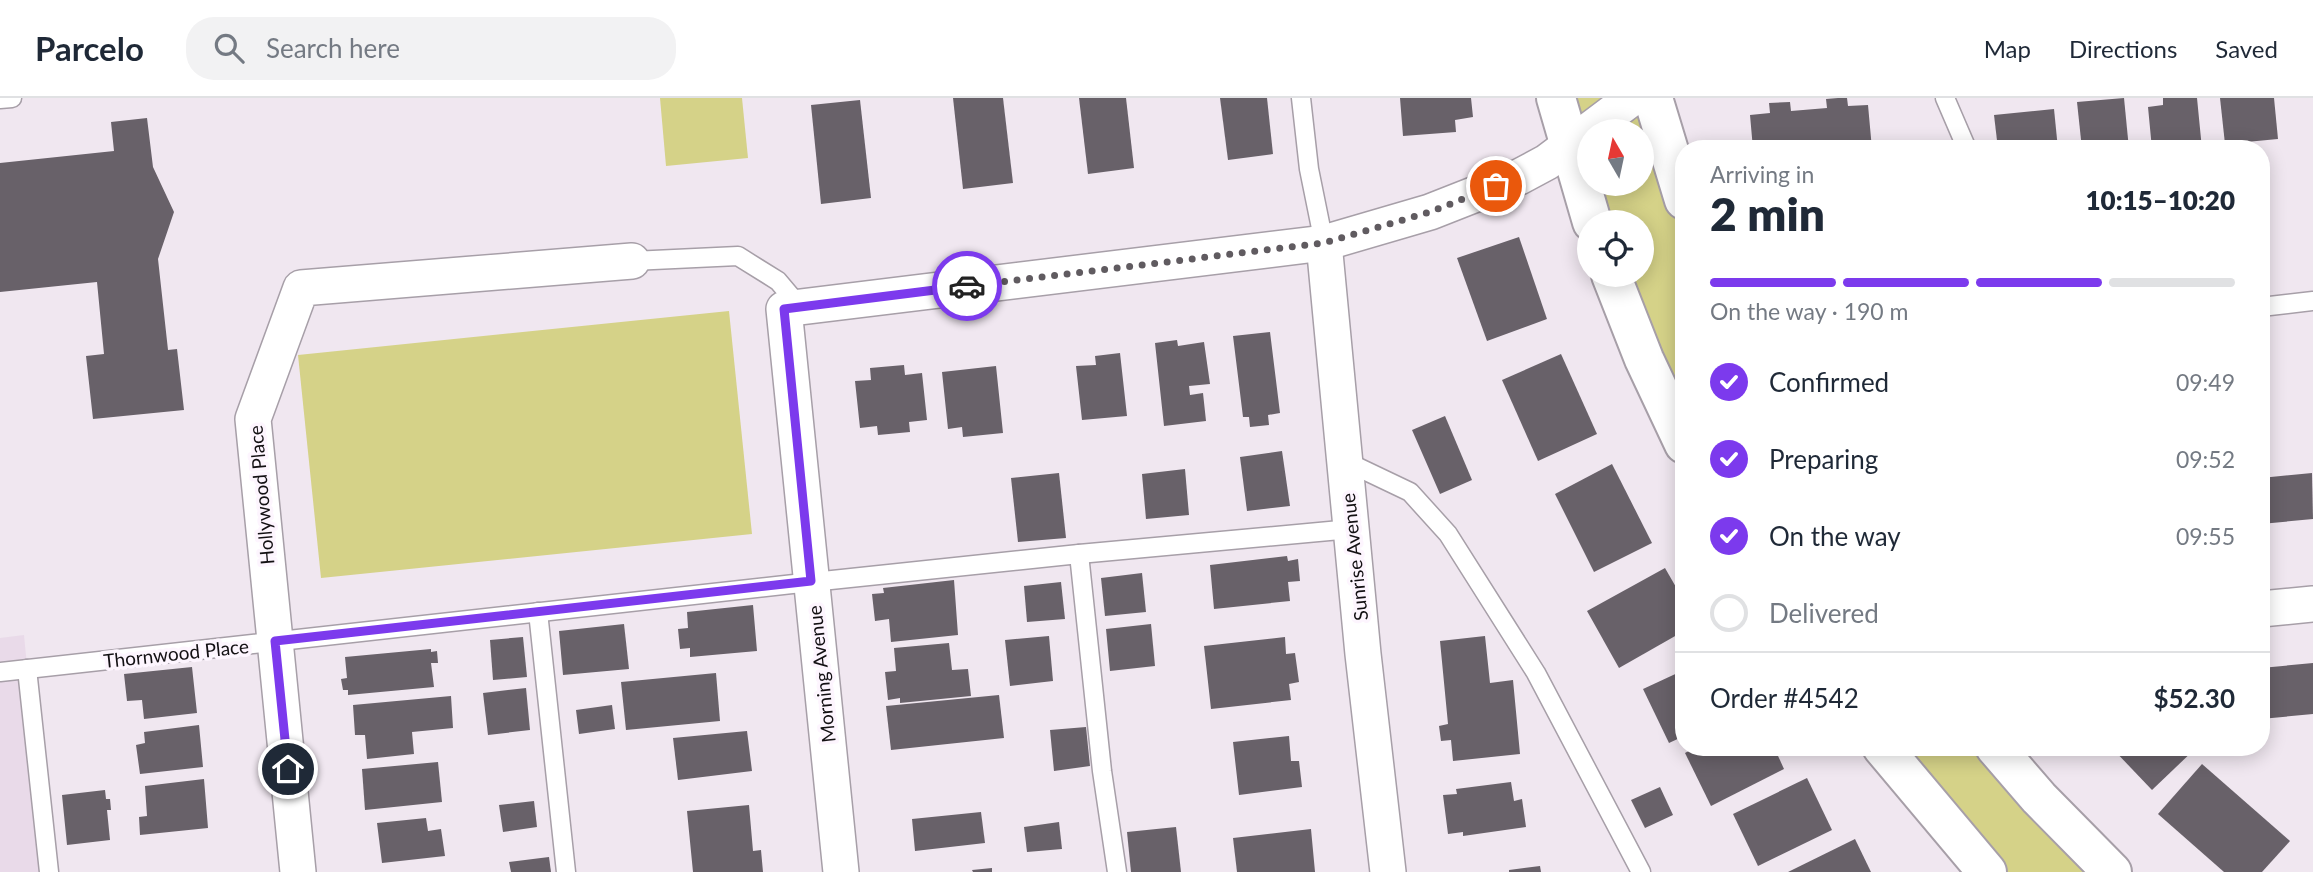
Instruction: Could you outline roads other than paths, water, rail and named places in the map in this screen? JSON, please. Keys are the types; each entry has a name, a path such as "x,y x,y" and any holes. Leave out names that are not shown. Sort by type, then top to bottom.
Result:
{"main road":[{"path":"1556,98 1588,210"},
{"path":"1653,98 1675,170"},
{"path":"1616,287 1644,359 1675,424"},
{"path":"1890,756 1987,872"},
{"path":"2003,756 2039,798 2112,872"}],"street":[{"path":"792,308 1324,243 1430,212 1518,177 1569,147 1632,98"},
{"name":"Sunrise Avenue","path":"1324,243 1388,872"},
{"name":"Hollywood Place","path":"298,872 253,419 301,288 632,261"},
{"name":"Morning Avenue","path":"792,308 811,581 841,872"},
{"path":"2270,608 2313,604"}],"lane":[{"path":"0,99 12,98"},
{"path":"1301,98 1309,169 1324,243"},
{"path":"1945,98 1963,140"},
{"path":"632,261 738,256 778,281 792,308"},
{"path":"2270,306 2313,301"},
{"path":"1345,461 1410,492 1448,534 1536,673 1641,872"},
{"name":"Thornwood Place","path":"0,672 811,581 1351,529"},
{"path":"1079,554 1102,771 1117,872"},
{"path":"538,612 566,872"},
{"path":"27,669 49,872"}]}
